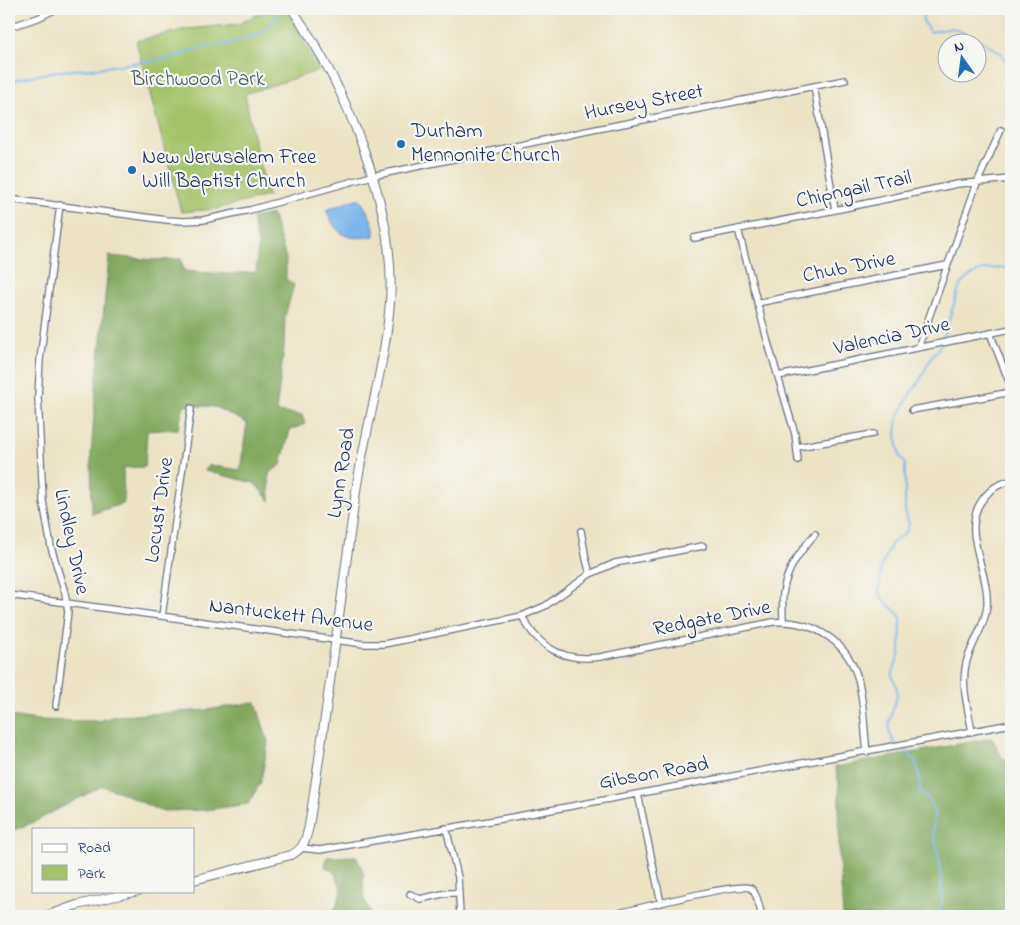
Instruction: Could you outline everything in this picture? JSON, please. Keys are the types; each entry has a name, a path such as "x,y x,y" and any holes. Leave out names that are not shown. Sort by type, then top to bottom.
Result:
{"street":[{"path":"9,27 38,18 56,9"},
{"name":"Lynn Road","path":"292,9 314,43 341,96 357,133 384,219 391,269 390,302 386,334 357,480 309,826 306,839 301,848"},
{"name":"Hursey Street","path":"9,199 167,220 192,221 250,210 372,176 845,80"},
{"path":"814,86 836,210"},
{"path":"918,348 977,183 1001,130"},
{"name":"Chipngail Trail","path":"694,238 957,184 1011,179"},
{"name":"Lindley Drive","path":"56,706 68,619 67,603 51,547 44,508 38,396 40,360 60,205"},
{"path":"738,229 757,303 795,434 798,460"},
{"name":"Chub Drive","path":"757,303 947,264"},
{"name":"Valencia Drive","path":"778,376 1011,329"},
{"path":"912,410 1006,393 1010,389 1010,384 990,333"},
{"name":"Locust Drive","path":"162,616 191,408"},
{"path":"797,447 873,434"},
{"path":"972,732 964,688 964,677 968,657 984,623 987,601 974,533 974,516 985,496 998,485 1011,481"},
{"path":"580,531 590,574"},
{"path":"782,622 783,594 788,572 801,551 815,534"},
{"name":"Nantuckett Avenue","path":"9,596 364,644 384,644 522,616 544,606 590,574 615,563 703,546"},
{"name":"Redgate Drive","path":"522,616 541,642 558,652 579,658 600,657 773,622 803,624 826,635 843,650 849,659 859,680 867,752"},
{"name":"Gibson Road","path":"301,848 320,850 446,828 1011,724"},
{"path":"638,794 661,903"},
{"path":"446,828 458,877 460,916"},
{"path":"195,880 282,858 294,854 301,848"},
{"path":"607,916 741,887 750,888 755,892 762,916"},
{"path":"46,916 77,905 134,892"},
{"path":"410,894 420,899 447,893 459,893"}],"green space":[{"name":"Birchwood Park","path":"268,9 286,9 320,70 245,94 268,196 216,209 181,212 136,41 186,29 239,24"},
{"path":"272,214 286,258 286,279 294,285 285,316 284,349 276,412 302,415 305,424 290,430 281,465 269,473 270,501 254,483 205,471 208,465 240,470 247,423 215,407 184,405 178,429 147,431 145,467 123,468 124,503 92,514 91,455 109,256 154,260 181,259 184,271 228,274 256,272 258,244 252,218"},
{"path":"256,702 268,742 261,782 248,804 206,810 160,811 120,792 102,786 34,822 9,832 9,716 38,720 99,721 115,716 207,710"},
{"path":"992,738 1003,759 1011,760 1011,916 843,916 839,856 839,783 835,767"},
{"path":"356,856 363,871 364,898 372,916 329,916 336,907 342,890 334,871 325,867 327,857"}],"water":[{"path":"360,199 370,217 374,226 374,236 356,238 344,235 334,226 326,210"}],"waterway":[{"path":"9,81 57,71 91,69 170,58 208,46 224,45 261,33 282,9"},
{"path":"922,9 923,21 930,32 953,28 980,40 1001,53 1005,60 1011,59"},
{"path":"896,744 892,738 889,725 897,694 892,675 900,652 901,618 885,602 879,590 881,567 892,543 905,533 909,525 905,511 905,464 900,457 896,435 898,417 933,354 938,350 959,288 966,279 977,272 987,269 1004,268 1011,264"},
{"path":"900,747 915,761 919,771 920,791 933,808 933,831 940,863 942,902 941,908 935,916"}],"place":[{"name":"Durham Mennonite Church","path":"401,144"},
{"name":"New Jerusalem Free Will Baptist Church","path":"132,170"}]}
